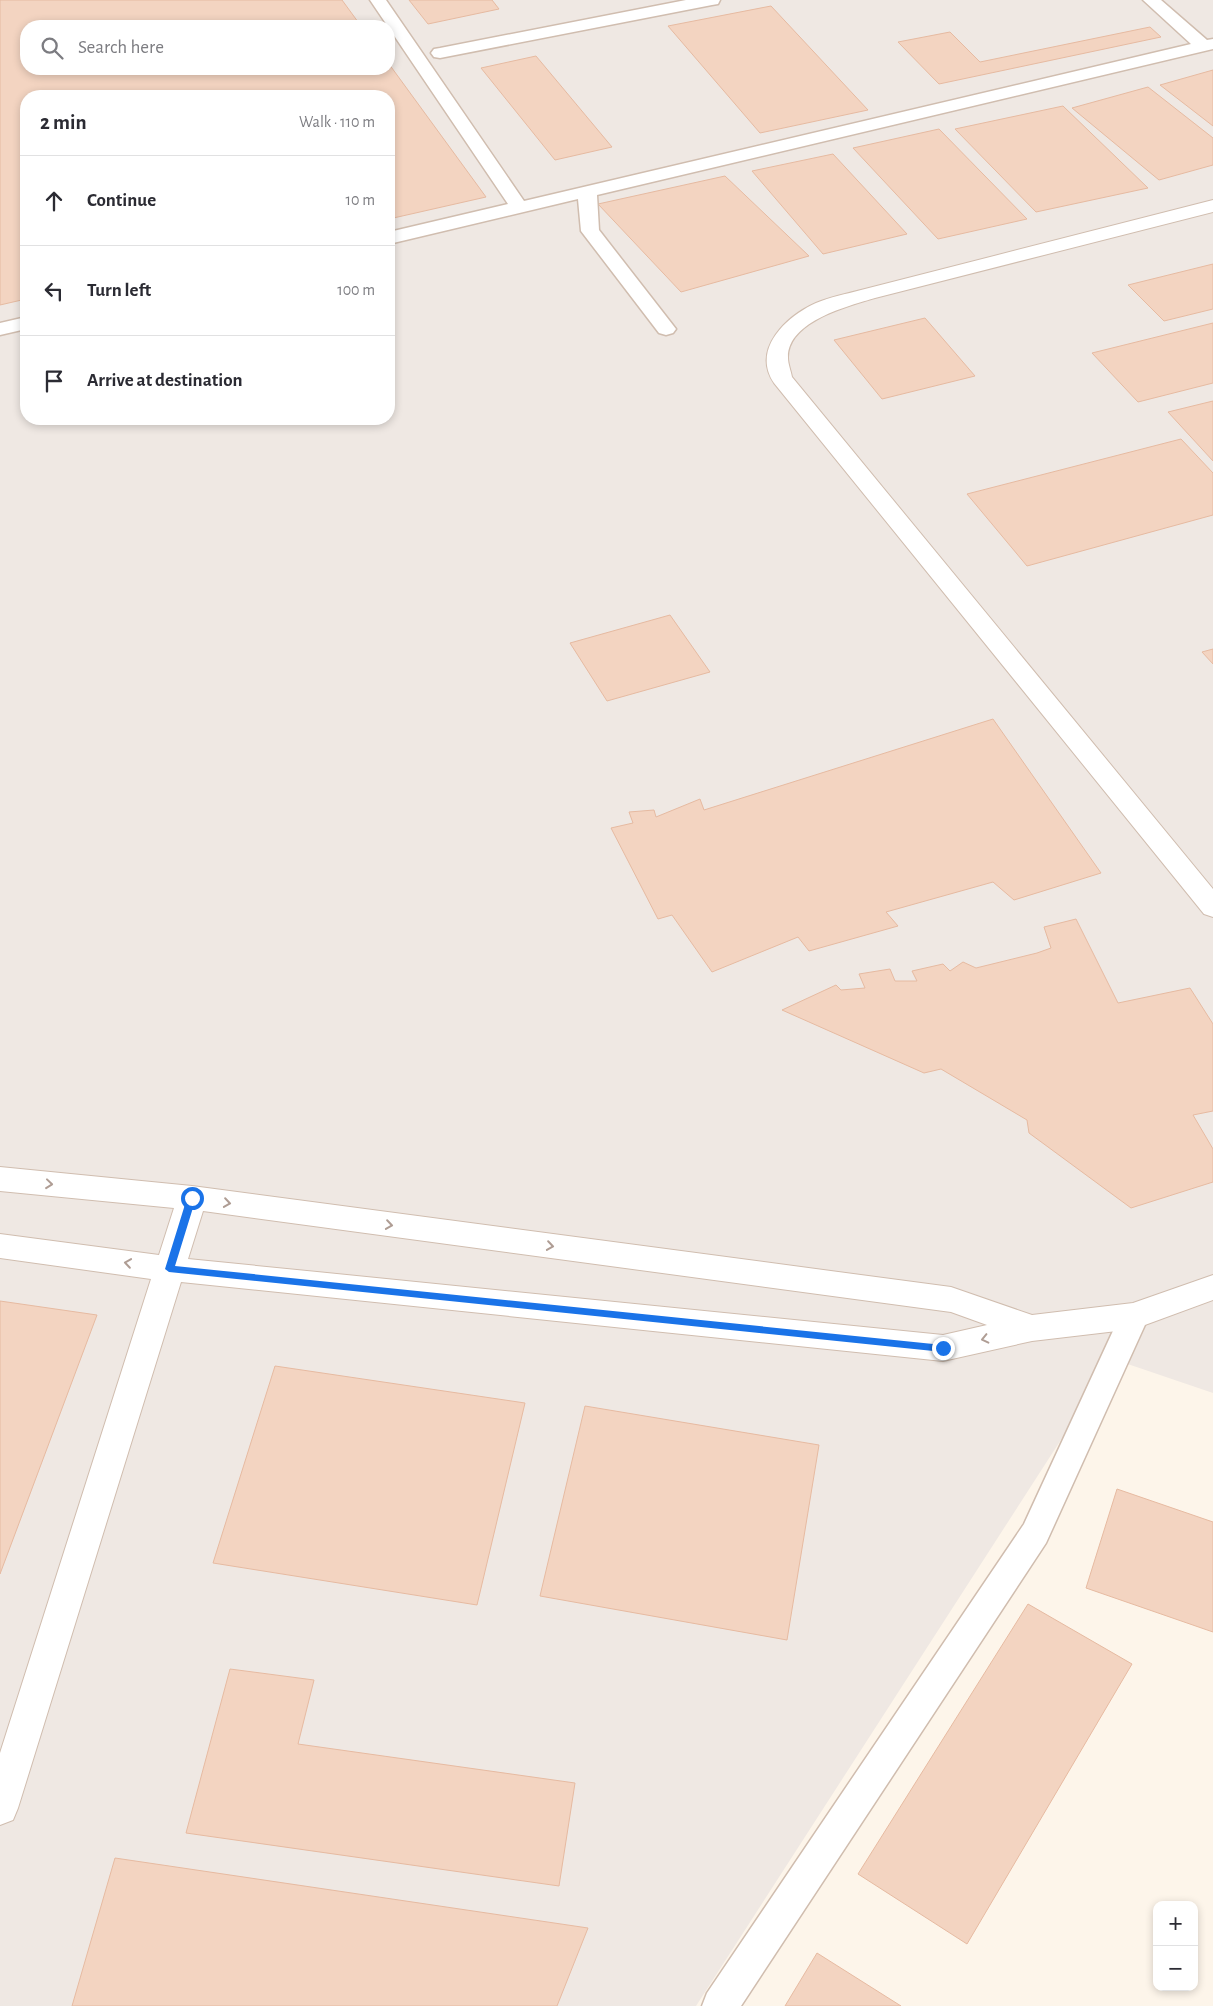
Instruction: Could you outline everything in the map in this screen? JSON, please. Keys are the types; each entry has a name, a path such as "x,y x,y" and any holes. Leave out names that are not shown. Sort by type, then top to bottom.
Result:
{"street":[{"path":"1209,211 868,294 824,307 800,321 784,337 777,357 782,378 1213,907"},
{"path":"0,1179 192,1198 951,1300 1032,1328"},
{"path":"0,1808 192,1198"},
{"path":"0,1246 169,1269 943,1348 1032,1328 1134,1316 1213,1288"}],"lane":[{"path":"378,0 392,20"},
{"path":"440,53 712,0"},
{"path":"1151,0 1208,45"},
{"path":"395,25 519,207"},
{"path":"395,237 1208,45"},
{"path":"587,191 590,230 666,329"},
{"path":"0,329 20,324"},
{"path":"720,2006 1035,1534 1134,1316"}],"shaded area":[{"path":"0,0 1213,0 1213,1393 1113,1359 696,2006 0,2006"}],"building":[{"path":"0,0 342,0 357,20 20,20 20,75 395,75 395,72 486,197 395,218 395,90 20,90 20,300 0,305"},
{"path":"409,0 492,0 499,9 428,24"},
{"path":"771,6 868,110 760,133 668,26"},
{"path":"1150,27 1161,37 939,84 898,42 950,32 980,62"},
{"path":"536,56 612,147 555,160 481,68"},
{"path":"1213,70 1213,126 1160,85"},
{"path":"1148,87 1213,138 1213,165 1159,180 1072,108"},
{"path":"1063,106 1148,188 1036,212 955,129"},
{"path":"939,129 1027,219 938,239 853,148"},
{"path":"833,154 907,234 823,254 752,171"},
{"path":"725,176 809,256 681,292 598,204"},
{"path":"1213,264 1213,309 1164,321 1128,285"},
{"path":"925,318 975,376 882,399 834,340"},
{"path":"1213,323 1213,383 1138,402 1092,353"},
{"path":"1213,401 1213,461 1168,412"},
{"path":"1181,439 1213,473 1213,515 1027,566 967,494"},
{"path":"670,615 710,672 607,701 570,643"},
{"path":"1213,649 1213,664 1202,652"},
{"path":"993,719 1101,873 1014,900 993,882 886,912 898,926 809,951 798,937 712,972 672,915 658,919 611,828 633,823 629,812 654,810 656,817 700,799 704,810"},
{"path":"1076,919 1118,1003 1190,988 1213,1024 1213,1111 1193,1115 1213,1149 1213,1182 1131,1208 1029,1133 1027,1120 941,1069 924,1073 782,1010 836,985 841,990 865,988 859,974 890,969 895,981 917,981 912,971 943,964 950,971 963,962 976,968 1037,953 1051,948 1044,927"},
{"path":"0,1301 97,1315 0,1574"},
{"path":"275,1366 525,1403 477,1605 213,1563"},
{"path":"585,1406 819,1445 787,1640 540,1596"},
{"path":"1117,1489 1213,1522 1213,1632 1086,1588"},
{"path":"1028,1604 1132,1664 967,1944 858,1874"},
{"path":"230,1669 314,1680 298,1744 575,1783 559,1886 186,1833"},
{"path":"115,1858 588,1928 557,2006 72,2006"},
{"path":"817,1953 901,2006 785,2006"}],"route":[{"path":"192,1198 169,1269 943,1348"}]}
